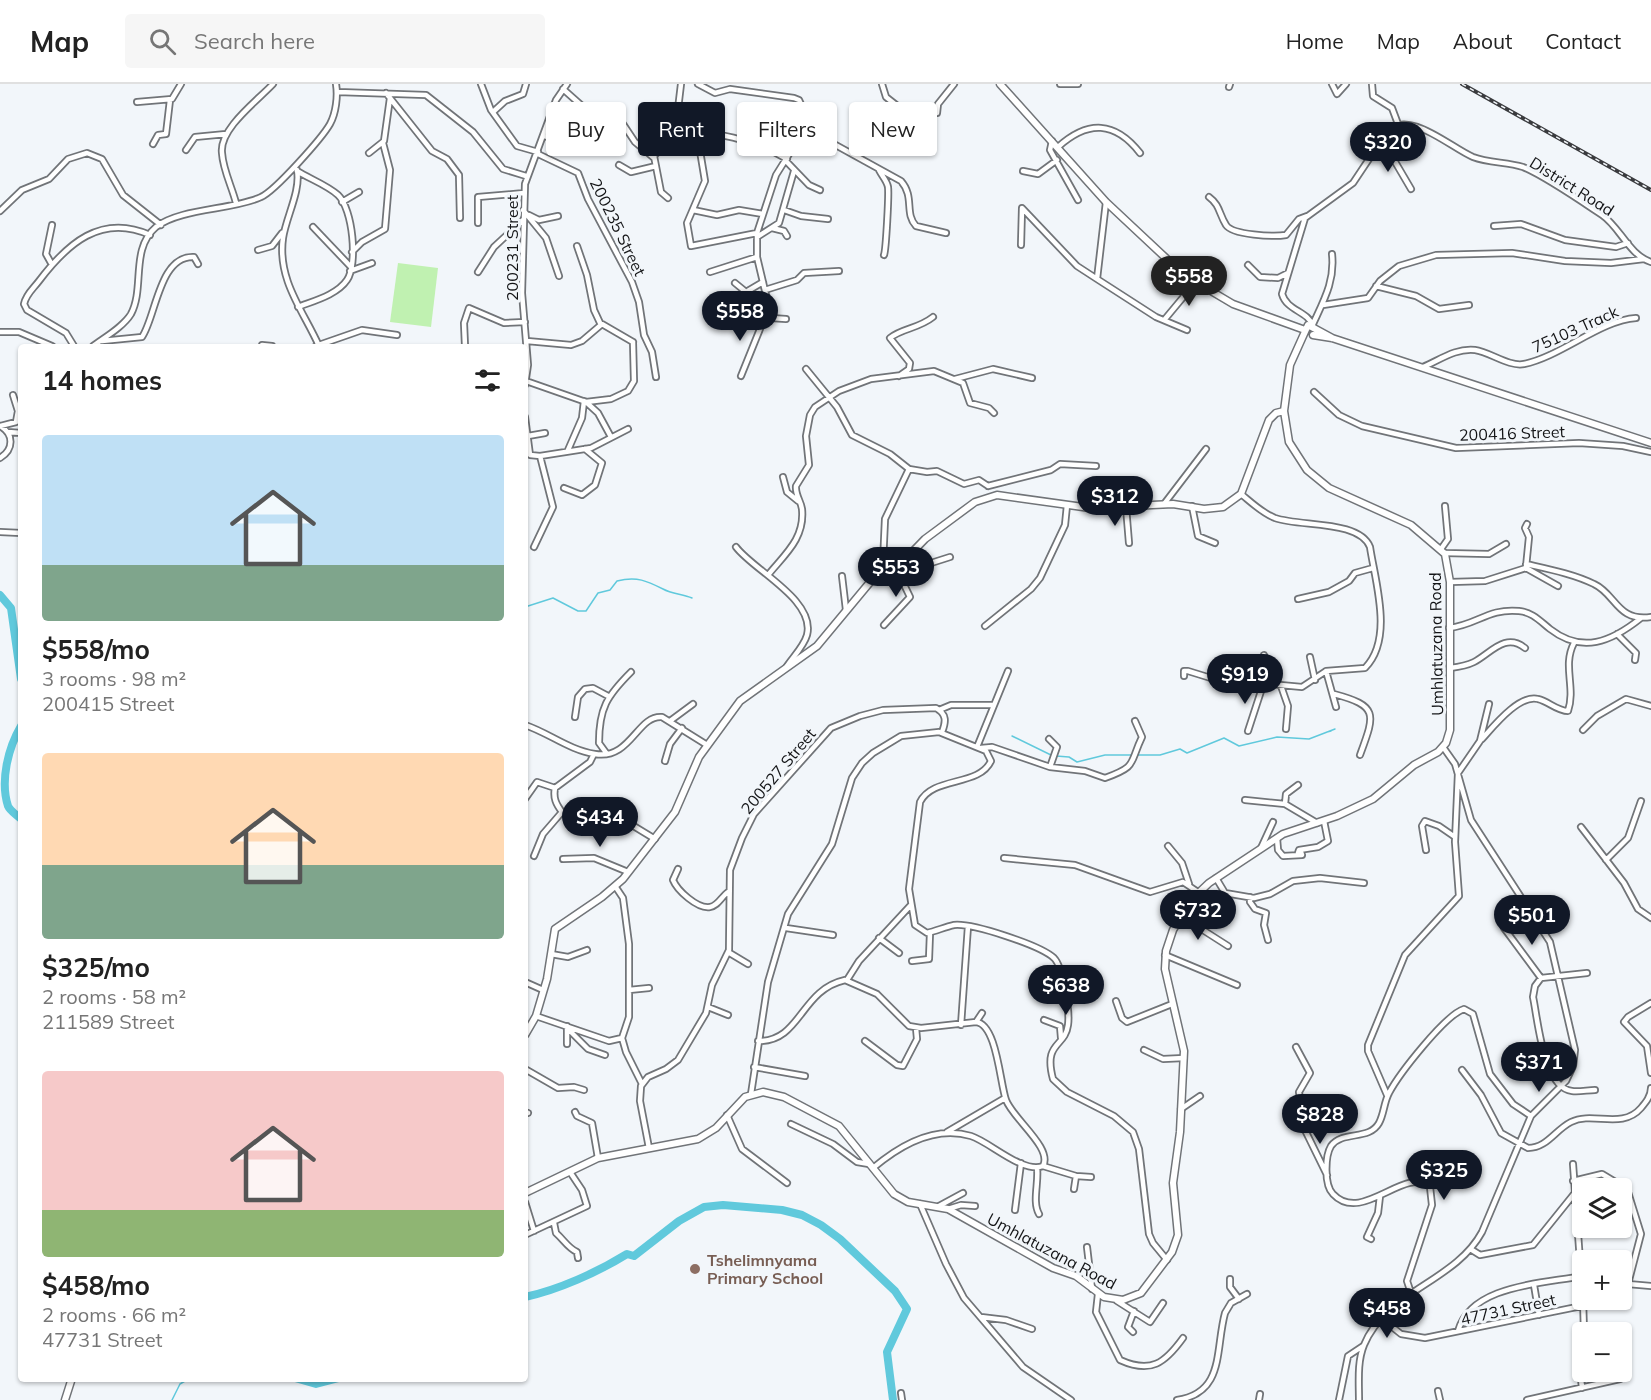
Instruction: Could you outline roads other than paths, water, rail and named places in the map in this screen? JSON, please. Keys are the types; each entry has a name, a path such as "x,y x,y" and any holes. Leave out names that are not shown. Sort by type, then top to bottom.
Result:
{"street":[{"path":"138,102 170,100 176,95 181,84"},
{"path":"236,203 222,155 226,134 273,84"},
{"path":"95,344 131,314 141,255 150,235 160,225 263,196 329,125 338,92 336,84"},
{"name":"200235 Street","path":"481,84 493,112 519,147 538,153 578,173 588,199 632,282 641,311 644,335 652,352 656,377"},
{"path":"493,112 504,101 523,94 526,84"},
{"path":"679,102 681,84"},
{"path":"698,84 715,93 730,89 797,99 799,102"},
{"path":"882,84 886,97 892,102"},
{"path":"937,112 938,104 954,84"},
{"path":"1001,84 1106,202 1153,248 1195,283 1233,304 1651,443"},
{"path":"1060,84 1078,84"},
{"path":"1332,84 1337,94 1346,84"},
{"path":"1209,197 1220,208 1226,225 1236,232 1286,235 1299,219 1307,216 1353,183 1390,129 1398,124 1392,108 1373,96 1372,84"},
{"path":"565,86 580,102"},
{"name":"200231 Street","path":"527,344 522,293 526,176 538,153 556,100 565,86"},
{"path":"338,92 388,95 420,93 430,97 473,132 503,169 526,176"},
{"path":"352,252 362,242 385,229 390,175 383,143 388,95"},
{"path":"388,95 432,150 449,161 459,175 460,218"},
{"path":"153,144 158,135 166,134 170,100"},
{"name":"District Road","path":"1398,124 1418,127 1479,159 1528,170 1603,215 1644,259 1651,262"},
{"path":"626,127 635,142 654,158 661,192 668,198"},
{"path":"1058,147 1083,130 1098,128 1121,132 1140,153"},
{"path":"186,150 195,136 226,134"},
{"path":"725,138 751,142 786,160 794,171 811,186 820,190"},
{"path":"1052,141 1049,148 1078,200"},
{"path":"369,153 383,143"},
{"path":"1379,145 1389,154 1411,189"},
{"path":"837,146 904,184 910,194 910,218 916,226 946,233"},
{"path":"0,211 17,194 49,179 68,159 87,153 102,159 123,195 160,225"},
{"path":"700,156 705,181 688,220 687,232 692,247 727,238 757,235 778,223 784,210 794,171"},
{"path":"741,376 753,339 765,316 765,290 757,257 757,235 776,176 789,156"},
{"path":"1023,171 1038,174 1057,160"},
{"path":"294,165 297,171 338,195 352,226 351,269 347,281 337,289 298,307"},
{"path":"619,165 632,172 656,166"},
{"path":"878,168 889,189 884,255"},
{"path":"297,171 285,229 283,258 290,292 314,333 317,344"},
{"path":"342,202 359,192"},
{"path":"478,223 478,197 524,193"},
{"path":"1097,279 1106,202"},
{"path":"1021,245 1022,208 1077,266 1156,317 1166,319 1187,330"},
{"path":"693,210 717,215 739,210 763,214"},
{"path":"784,210 801,216 828,219"},
{"path":"525,212 539,220 558,216"},
{"path":"525,212 546,238 559,276"},
{"path":"1307,216 1301,228 1283,297 1287,304 1306,316 1310,329"},
{"path":"478,272 494,247 523,220"},
{"path":"1494,226 1521,224 1575,242 1594,242 1616,247 1628,243"},
{"path":"51,263 46,254 52,225"},
{"path":"73,344 66,333 24,306 26,295 51,263 82,237 102,230 125,227 150,235"},
{"path":"313,227 351,269"},
{"path":"771,228 784,231 787,237"},
{"path":"258,250 272,246 285,229"},
{"path":"577,246 587,275 594,310 601,324 633,342"},
{"path":"1323,304 1368,298 1385,276 1407,262 1453,253 1512,253 1565,261 1611,262 1644,259"},
{"path":"1310,329 1323,304 1334,271 1332,254"},
{"path":"99,341 141,337 159,290 172,268 189,256 194,257 198,264"},
{"path":"710,272 757,257"},
{"path":"351,269 372,263"},
{"path":"1248,265 1260,277 1278,278 1288,273"},
{"path":"765,290 799,279 804,273 839,271"},
{"path":"735,283 746,292 763,282"},
{"path":"1166,319 1195,283"},
{"path":"1377,286 1416,296 1439,309 1468,305"},
{"path":"465,344 464,323 469,308 504,323 525,322"},
{"path":"765,316 786,319"},
{"path":"899,376 909,369 910,363 890,338 898,333 920,327 933,317"},
{"name":"75103 Track","path":"1423,368 1453,353 1470,350 1525,364 1579,342 1614,323 1636,318"},
{"path":"527,341 571,345 588,337 601,324"},
{"path":"324,344 368,329 397,336"},
{"name":"Umhlatuzana Road","path":"751,1094 763,1092 777,1095 839,1126 896,1196 920,1204 948,1209 1053,1268 1076,1276 1095,1292 1114,1300 1128,1300 1139,1294 1167,1260 1175,1246 1178,1233 1173,1183 1184,1058 1182,1040 1166,978 1165,955 1168,942 1180,916 1198,892 1277,837 1365,804 1414,765 1443,747 1449,736 1451,721 1450,582 1443,551 1411,525 1343,496 1315,477 1292,448 1285,428 1284,411 1290,365 1300,342 1310,329"},
{"path":"0,332 19,332 47,344"},
{"path":"633,342 644,335"},
{"path":"528,384 585,402 605,401 631,387 634,381 633,342"},
{"path":"806,369 830,398 852,435 890,454 909,469 937,471 964,484 979,480 988,486 1051,470 1060,464 1096,466"},
{"path":"955,380 993,369 1032,378"},
{"path":"768,575 793,548 801,524 800,502 796,486 809,465 806,436 810,415 815,407 853,384 938,371 966,387 969,402 988,407 994,413"},
{"name":"200416 Street","path":"1314,392 1339,415 1362,426 1456,448 1579,443 1623,446 1651,452"},
{"path":"0,426 16,422 18,411 13,395"},
{"path":"585,402 598,413 611,437"},
{"path":"568,450 582,418 585,402"},
{"path":"875,577 896,568 925,539 975,502 988,496 1006,495 1067,505 1126,507 1164,504 1211,509 1223,507 1241,494 1269,420 1276,413 1284,411"},
{"path":"0,426 8,432 18,433"},
{"path":"528,456 585,449 628,429"},
{"path":"0,458 11,445 8,432"},
{"path":"528,435 544,433"},
{"path":"564,488 582,495 595,485 602,463 585,449"},
{"path":"1164,504 1206,449"},
{"path":"534,547 554,507 540,456"},
{"path":"528,1030 536,1016 543,990 555,929 615,886 655,839 675,812 699,757 745,696 817,646 875,577 883,563 883,530 886,514 909,469"},
{"path":"783,477 787,492 800,502"},
{"path":"988,486 988,496"},
{"path":"1184,675 1184,671 1188,671 1214,679 1302,687 1326,671 1365,668 1374,654 1383,616 1370,547 1360,534 1273,517 1241,494"},
{"path":"985,626 1031,589 1040,578 1065,525 1067,505"},
{"path":"1192,506 1198,536 1215,543"},
{"path":"1445,506 1448,539 1443,551 1489,554 1506,544"},
{"path":"1126,507 1129,543"},
{"path":"1526,566 1529,537 1525,528 1527,524"},
{"path":"0,532 18,534"},
{"path":"736,547 744,559 790,594 807,623 805,640 785,669"},
{"path":"928,564 950,557"},
{"path":"933,570 936,563"},
{"path":"1526,566 1558,586"},
{"path":"1450,582 1485,582 1526,566 1595,584 1616,608 1641,618"},
{"path":"884,625 910,597 896,568"},
{"path":"1298,599 1329,592 1350,581 1355,573 1373,568"},
{"path":"842,576 846,610"},
{"path":"1449,628 1466,626 1494,611 1520,611 1535,616 1562,638 1574,643 1589,644 1617,633 1641,618 1651,617"},
{"path":"1617,633 1636,653 1635,660"},
{"path":"1450,668 1473,663 1498,645 1514,642 1525,648"},
{"path":"1388,1095 1368,1045 1405,955 1459,896 1455,837 1458,773 1480,741 1508,711 1530,699 1538,699 1564,711 1569,710 1571,676 1567,660 1574,643"},
{"path":"1248,731 1268,668 1264,655"},
{"path":"1311,657 1315,680"},
{"path":"1214,669 1214,679"},
{"path":"978,747 1008,671"},
{"path":"1326,671 1336,707"},
{"path":"607,754 600,746 599,738 602,712 608,696 631,672"},
{"path":"1281,686 1288,706 1286,729"},
{"path":"575,717 578,697 585,689 593,688 608,696"},
{"path":"1334,694 1360,702 1369,712 1370,725 1360,755"},
{"path":"1583,730 1597,716 1626,699 1651,706"},
{"path":"670,721 693,704"},
{"path":"1480,741 1489,704"},
{"name":"200527 Street","path":"642,1084 678,1060 708,1007 712,985 728,952 728,892 735,857 754,814 828,730 873,712 939,710 951,705 993,705"},
{"path":"939,710 945,718 942,732"},
{"path":"528,726 562,743 594,754 607,754 627,745 651,719 662,717 708,745"},
{"path":"978,747 992,747 1050,767 1085,771 1105,778 1128,768 1136,757 1142,736 1135,721"},
{"path":"666,761 670,744 682,728"},
{"path":"528,1192 598,1158 699,1139 710,1133 740,1101 751,1094 768,982 791,906 832,844 852,778 862,763 901,736 942,732 978,747 991,758 987,769 937,788 926,794 920,802 909,883 910,906 916,927 924,933 930,933 951,926 968,926 1027,945 1054,958 1061,972 1068,1016 1067,1028 1052,1053 1053,1079 1067,1092 1120,1120 1135,1135 1139,1149 1149,1234 1153,1243 1167,1260"},
{"path":"1049,739 1057,747 1050,767"},
{"path":"1339,1400 1348,1356 1363,1346 1381,1318 1411,1293 1453,1266 1472,1250 1482,1232 1531,1116 1562,1087 1570,1074 1575,1058 1560,975 1544,931 1471,820 1455,764 1443,747"},
{"path":"562,812 554,800 555,788 590,762 594,754"},
{"path":"528,795 537,782 555,788"},
{"path":"1285,804 1286,794 1298,785"},
{"path":"1245,800 1285,804 1320,822 1328,838 1318,847 1299,850 1298,853 1301,852 1302,855 1283,856 1278,850 1277,837"},
{"path":"1455,804 1464,800"},
{"path":"1606,860 1628,838 1641,801"},
{"path":"562,812 584,814 604,821 627,822 655,839"},
{"path":"534,856 543,834 562,812"},
{"path":"1426,850 1422,826 1425,821 1439,826 1455,837"},
{"path":"1261,848 1273,822"},
{"path":"1581,827 1626,887 1636,906 1651,918"},
{"path":"1168,846 1182,863 1189,885"},
{"path":"563,859 594,858 628,872"},
{"path":"1004,858 1075,865 1150,892 1180,882 1198,892"},
{"path":"678,869 673,880 678,889 706,907 714,906 728,892"},
{"path":"1216,878 1225,893 1250,897 1270,894 1293,881 1320,878 1364,883"},
{"path":"615,886 623,899 629,944 628,1024 622,1038 642,1084 640,1101 649,1148"},
{"path":"1250,897 1250,902 1255,909 1266,913 1264,925 1268,940"},
{"path":"847,980 859,961 910,906"},
{"path":"1180,916 1228,946"},
{"path":"961,1025 968,926"},
{"path":"786,928 833,935"},
{"path":"1504,928 1541,978"},
{"path":"912,961 929,959 930,933"},
{"path":"879,938 899,953"},
{"path":"551,954 568,957 586,950"},
{"path":"728,952 748,964"},
{"path":"1165,955 1237,985"},
{"path":"1587,973 1541,978 1535,986 1533,997 1549,1072 1562,1087 1571,1092 1595,1090"},
{"path":"758,1041 770,1041 783,1036 812,999 833,984 847,980 877,994 891,1006 904,1024 916,1028 976,1022 984,1026 996,1049 1005,1098 1014,1116 1042,1148 1045,1159 1040,1167 1035,1204 1039,1214"},
{"path":"528,983 543,990"},
{"path":"629,990 649,988"},
{"path":"1116,1000 1122,1018 1129,1021 1172,1004"},
{"path":"1651,1003 1626,1018 1624,1022 1647,1046 1651,1073"},
{"path":"708,1007 728,1015"},
{"path":"1327,1177 1331,1147 1343,1138 1373,1130 1380,1121 1388,1095 1407,1066 1444,1024 1461,1010 1469,1010 1475,1019 1484,1061 1490,1074 1514,1104 1531,1116"},
{"path":"976,1022 982,1013"},
{"path":"536,1016 609,1041 622,1038"},
{"path":"1044,1020 1060,1026 1061,1038"},
{"path":"567,1027 567,1044"},
{"path":"567,1027 588,1049 605,1055"},
{"path":"865,1041 897,1065 903,1066 917,1039 916,1028"},
{"path":"1296,1047 1310,1073 1299,1092 1304,1126 1327,1177 1330,1191 1341,1201 1354,1202 1380,1196 1411,1182 1426,1183 1431,1191 1432,1205 1407,1281 1411,1293"},
{"path":"1144,1050 1163,1059 1184,1058"},
{"path":"754,1067 805,1076"},
{"path":"1462,1070 1481,1095 1501,1133 1518,1144 1537,1147 1571,1122 1597,1119 1620,1120 1632,1116 1645,1104 1651,1088"},
{"path":"528,1071 558,1088 574,1087 584,1090"},
{"path":"1181,1109 1200,1096"},
{"path":"945,1134 1005,1098"},
{"path":"575,1112 577,1116 592,1123 598,1158"},
{"path":"728,1115 742,1149 787,1183"},
{"path":"791,1124 833,1144 857,1162 871,1166 911,1141 945,1134 975,1137 1021,1163 1076,1176 1091,1177"},
{"path":"1015,1210 1021,1163"},
{"path":"1573,1164 1573,1178"},
{"path":"528,1234 582,1210 587,1203 570,1172"},
{"path":"1586,1178 1599,1175 1610,1178"},
{"path":"1074,1189 1076,1176"},
{"path":"939,1206 963,1193"},
{"path":"1371,1239 1367,1237 1378,1213 1380,1196"},
{"path":"1472,1250 1480,1255 1533,1245 1572,1196"},
{"path":"920,1204 955,1283 981,1317 1023,1367 1071,1400"},
{"path":"1632,1204 1641,1232 1632,1268"},
{"path":"948,1209 961,1205 975,1206"},
{"path":"528,1212 534,1231"},
{"path":"554,1223 558,1234 565,1239 569,1248 577,1252 578,1258"},
{"path":"1087,1247 1096,1312 1120,1360 1147,1367 1158,1365 1168,1357 1183,1338"},
{"path":"1458,1331 1464,1316 1476,1303 1490,1295 1572,1278"},
{"path":"1230,1279 1230,1287 1239,1299"},
{"path":"1632,1284 1651,1286"},
{"path":"1534,1285 1539,1315"},
{"path":"1177,1400 1196,1396 1211,1382 1224,1316 1230,1305 1247,1294"},
{"path":"1114,1300 1150,1322 1163,1303"},
{"name":"47731 Street","path":"1381,1318 1401,1334 1417,1338 1572,1308"},
{"path":"1133,1332 1128,1327 1134,1311"},
{"path":"981,1317 1006,1320 1032,1329"},
{"path":"1359,1400 1359,1371 1363,1346"},
{"path":"65,1400 71,1382"},
{"path":"1581,1382 1582,1388"},
{"path":"1529,1400 1607,1382"},
{"path":"1438,1391 1440,1400"},
{"path":"901,1393 902,1400"}],"waterway":[{"path":"528,606 553,598 578,611 586,611 598,593 610,590 617,581 630,579 647,582 666,591 692,598"},
{"path":"0,595 11,608 18,658"},
{"path":"1138,755 1160,755 1180,749 1187,753 1224,738 1239,746 1277,737 1309,739 1335,729"},
{"path":"1327,732 1331,731"},
{"path":"18,732 9,754 5,776 8,806 18,816"},
{"path":"1012,736 1053,756"},
{"path":"1056,756 1069,757 1077,762 1105,755 1134,755"},
{"path":"528,1296 578,1280 627,1254 634,1256 679,1221 704,1207 723,1205 782,1210 802,1215 840,1239 895,1291 907,1309 887,1352 893,1400"},
{"path":"172,1400 183,1382"},
{"path":"309,1382 316,1384 324,1382"}],"railway":[{"path":"1462,84 1651,190"}],"place":[{"name":"Tshelimnyama Primary School","path":"695,1269"}]}
